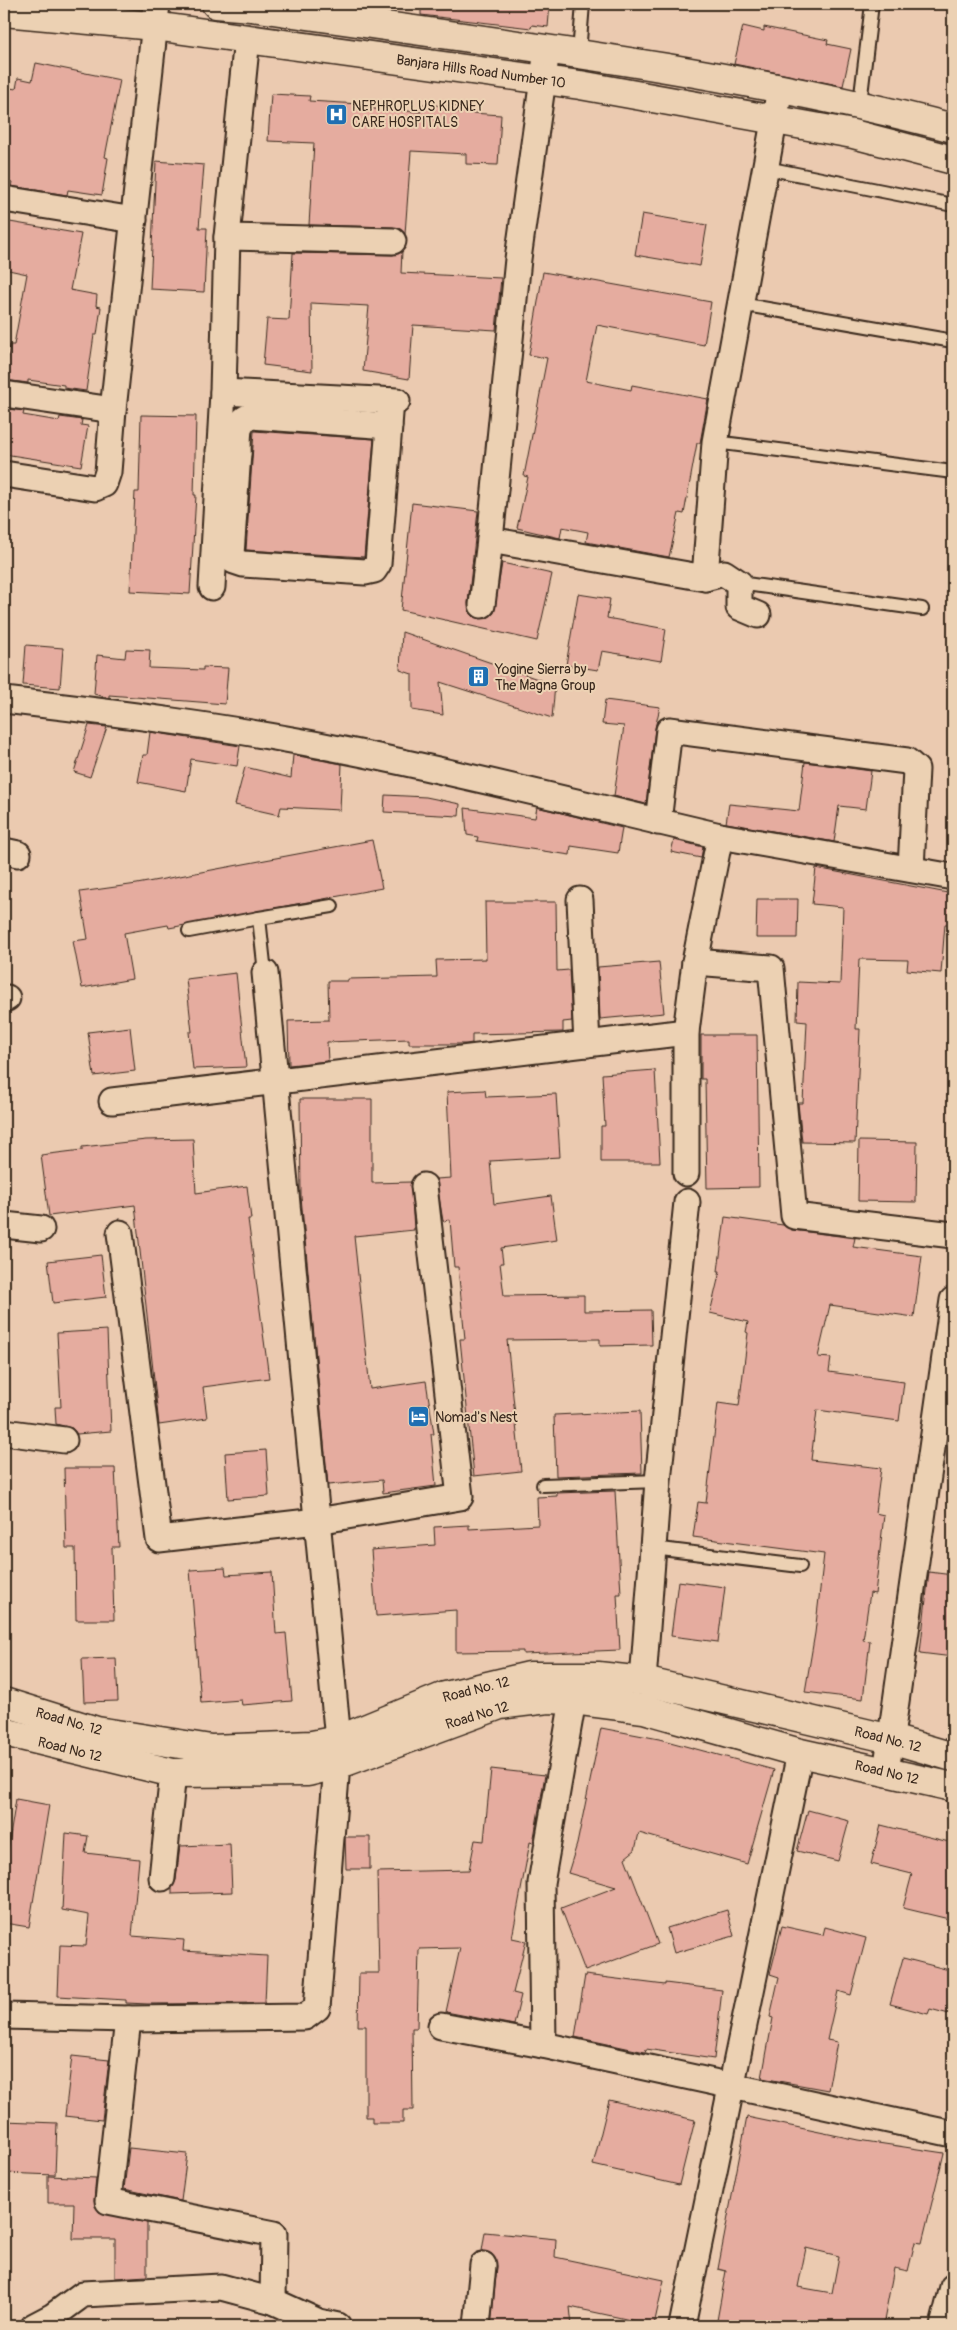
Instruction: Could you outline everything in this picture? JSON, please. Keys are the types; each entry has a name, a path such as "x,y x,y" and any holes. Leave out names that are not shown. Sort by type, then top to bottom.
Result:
{"main road":[{"path":"216,4 252,7 579,53 860,103 953,128"},
{"name":"Banjara Hills Road Number 10","path":"4,12 155,15 247,38 543,79 775,119 853,134 953,160"},
{"name":"Road No. 12","path":"4,1702 97,1731 211,1749 312,1744 338,1752 445,1696 529,1676 598,1676 643,1681 891,1739 953,1758"},
{"name":"Road No 12","path":"4,1732 172,1773 308,1772 338,1752 500,1704 548,1699 573,1700 644,1709 800,1753 953,1787"}],"street":[{"path":"4,474 95,488 104,484 108,472 155,15"},
{"path":"223,392 394,401 389,426 378,564 374,570 365,572 243,564 234,561 231,555 229,452 223,392 227,237 247,38"},
{"path":"482,605 518,259 547,50"},
{"path":"704,578 715,442 780,89"},
{"path":"4,199 134,220"},
{"path":"227,237 393,241"},
{"path":"4,394 113,410"},
{"path":"212,587 229,452 244,418 252,416 389,426"},
{"path":"490,540 704,578 724,573 739,583 740,607 758,615"},
{"path":"4,700 145,716 307,743 720,836 953,877"},
{"path":"658,822 669,730 907,761 916,769 911,869"},
{"path":"686,1173 686,1032 695,962 720,836"},
{"path":"580,900 588,1044"},
{"path":"695,962 771,968 794,1216 953,1235"},
{"path":"4,2016 128,2019 305,2017 317,2008 338,1752 265,973"},
{"path":"112,1102 686,1032"},
{"path":"120,1233 160,1538 317,1520 460,1497 424,1186"},
{"path":"643,1681 658,1481 687,1202"},
{"path":"4,1225 41,1228"},
{"path":"886,1772 942,1457 953,1300"},
{"path":"4,1432 64,1440"},
{"path":"543,2045 541,1883 573,1700"},
{"path":"682,2326 800,1753"},
{"path":"162,1878 172,1773"},
{"path":"128,2019 108,2201 274,2234 273,2301"},
{"path":"441,2026 543,2045 953,2134"},
{"path":"477,2326 483,2265"},
{"path":"34,2326 53,2316 83,2294 221,2287 273,2301 325,2325"},
{"path":"943,2326 953,2287"}],"lane":[{"path":"579,53 583,4"},
{"path":"860,103 872,4"},
{"path":"766,168 953,205"},
{"path":"740,304 953,341"},
{"path":"715,442 953,472"},
{"path":"739,583 922,609"},
{"path":"189,931 332,906"},
{"path":"258,918 265,973"},
{"path":"543,1484 658,1481"},
{"path":"653,1548 800,1566"}],"building":[{"path":"421,4 550,4 548,27 532,25 531,28 421,15"},
{"path":"743,26 764,31 764,27 828,40 827,44 851,49 843,86 734,64"},
{"path":"36,63 120,80 105,157 108,158 102,195 68,190 67,195 11,186 12,182 4,180 4,87 16,89 18,78 32,81"},
{"path":"271,94 310,96 309,101 359,104 359,108 421,112 421,104 458,107 458,112 501,115 498,165 466,164 466,154 411,151 405,234 400,229 393,227 309,225 314,143 268,141"},
{"path":"156,161 204,165 199,228 207,228 204,292 150,289"},
{"path":"642,214 707,225 700,266 635,255"},
{"path":"4,221 81,234 70,290 97,295 96,306 101,307 97,335 94,335 86,391 64,388 64,385 28,380 28,383 5,380 10,345 14,345 27,274 4,269"},
{"path":"402,251 401,273 501,278 496,330 413,325 409,379 363,371 369,306 311,303 312,371 263,365 267,319 289,320 293,253 393,255"},
{"path":"543,272 711,302 704,345 597,325 586,381 631,390 632,385 708,399 700,443 697,443 684,514 679,513 669,557 586,542 588,532 562,527 560,538 517,528 528,477 524,476 547,358 529,355"},
{"path":"7,409 24,411 23,415 59,421 60,417 82,420 81,425 88,426 81,466 4,454 4,430"},
{"path":"141,415 196,416 194,495 196,495 190,594 130,591 135,492 139,492"},
{"path":"254,431 374,439 364,557 246,550"},
{"path":"412,503 478,511 468,603 469,611 474,617 487,618 494,613 502,563 552,574 537,641 401,610"},
{"path":"578,594 610,599 607,618 666,629 661,661 602,651 598,670 566,665"},
{"name":"Yogine Sierra by The Magna Group","path":"402,632 555,685 552,718 440,682 443,715 412,710 412,674 400,670"},
{"path":"26,645 63,648 60,688 23,685"},
{"path":"126,649 150,650 149,668 203,670 203,667 228,668 225,704 109,695 109,698 94,694 97,655 125,658"},
{"path":"605,700 660,707 655,728 646,804 614,796 624,726 602,724"},
{"path":"89,725 107,727 90,777 74,772"},
{"path":"150,732 240,746 237,766 191,759 186,791 138,782 143,755 147,755"},
{"path":"293,755 342,764 340,810 281,807 279,815 235,805 245,767 291,778"},
{"path":"805,762 871,771 866,809 839,806 834,842 726,823 729,804 799,811"},
{"path":"385,795 426,797 460,804 459,816 384,812"},
{"path":"537,807 622,828 618,853 571,846 570,855 477,841 478,837 467,835 465,808 535,818"},
{"path":"372,840 382,888 169,928 168,925 124,933 132,979 82,988 73,941 88,939 80,892 137,884"},
{"path":"674,840 703,847 701,858 671,852"},
{"path":"816,868 953,894 949,924 945,924 941,973 907,970 908,960 859,959 856,1029 860,1029 855,1143 802,1142 798,1103 803,1103 807,1022 797,1021 798,982 840,984 843,907 812,904"},
{"path":"757,899 798,899 797,938 756,938"},
{"path":"485,902 556,902 557,971 569,970 572,1021 563,1022 563,1032 472,1034 472,1043 466,1044 409,1044 409,1039 327,1042 328,1061 289,1065 288,1021 329,1020 328,981 437,977 436,960 486,959"},
{"path":"659,962 664,1013 600,1019 598,967"},
{"path":"236,973 246,1067 193,1069 189,1032 192,1032 186,979"},
{"path":"130,1027 135,1071 94,1076 88,1032"},
{"path":"701,1035 757,1035 759,1187 707,1188 705,1079 701,1079"},
{"path":"655,1070 660,1162 601,1162 601,1126 605,1126 602,1074"},
{"path":"485,1090 486,1097 556,1094 560,1157 490,1161 494,1204 551,1196 557,1240 501,1248 503,1263 500,1263 504,1296 584,1295 584,1311 651,1310 652,1345 600,1346 600,1339 507,1340 521,1471 474,1476 460,1339 465,1339 458,1267 454,1267 450,1220 443,1221 436,1179 451,1178 447,1092"},
{"path":"300,1099 372,1099 372,1183 411,1182 414,1230 354,1236 370,1389 426,1381 434,1434 431,1434 436,1486 383,1493 382,1480 328,1485 301,1197"},
{"path":"193,1139 196,1193 247,1186 251,1219 248,1219 269,1378 203,1387 207,1418 159,1425 135,1205 49,1216 41,1155 82,1150 82,1147 146,1140"},
{"path":"859,1141 917,1142 916,1202 858,1201"},
{"path":"725,1217 783,1225 792,1230 855,1238 853,1247 922,1256 914,1317 830,1305 818,1357 831,1358 829,1372 904,1382 899,1421 817,1410 811,1460 881,1468 875,1513 884,1515 875,1594 870,1593 863,1640 870,1641 863,1699 805,1692 815,1633 824,1554 693,1537 698,1502 706,1503 718,1403 739,1406 748,1333 746,1332 748,1322 710,1313 720,1271 718,1271"},
{"path":"101,1255 106,1297 53,1303 48,1261"},
{"path":"107,1330 111,1431 77,1434 72,1428 56,1424 55,1407 61,1407 57,1333"},
{"path":"640,1411 642,1473 556,1476 554,1415"},
{"path":"266,1450 269,1496 228,1499 225,1453"},
{"path":"64,1468 115,1468 119,1547 112,1547 114,1620 76,1620 75,1548 66,1548"},
{"path":"615,1491 621,1594 617,1594 620,1650 523,1654 523,1651 456,1652 456,1610 376,1616 371,1550 435,1545 434,1527 469,1525 469,1529 538,1525 537,1497 557,1496 557,1493"},
{"path":"225,1568 226,1575 272,1572 276,1634 286,1633 292,1701 242,1705 241,1700 201,1703 190,1570"},
{"path":"929,1572 953,1575 953,1657 920,1653"},
{"path":"678,1581 725,1587 718,1642 671,1636"},
{"path":"116,1658 118,1701 84,1702 82,1659"},
{"path":"601,1728 659,1739 774,1770 747,1864 639,1833 635,1850 625,1858 658,1944 585,1971 561,1908 616,1887 568,1873 577,1844"},
{"path":"491,1769 545,1775 533,1843 530,1842 512,1938 526,1941 513,1993 521,1995 514,2025 446,2012 460,1948 419,1949 417,2028 412,2028 413,2110 403,2110 403,2123 372,2123 372,2117 366,2117 366,2026 358,2026 359,1973 379,1973 377,1872 469,1870 475,1840 484,1841"},
{"path":"16,1799 49,1805 29,1927 4,1923 4,1874"},
{"path":"808,1810 849,1821 838,1861 797,1851"},
{"path":"881,1825 953,1843 953,1920 903,1908 912,1874 871,1864"},
{"path":"66,1833 88,1836 85,1853 139,1859 132,1936 184,1940 183,1951 267,1956 265,2003 148,2004 126,2003 126,2000 58,1996 60,1945 86,1946 89,1915 62,1910"},
{"path":"345,1837 370,1837 370,1869 346,1869"},
{"path":"230,1844 232,1892 172,1894 172,1888 176,1880 180,1846"},
{"path":"727,1910 734,1936 674,1953 667,1928"},
{"path":"782,1926 823,1935 825,1927 866,1938 851,1995 838,1991 827,2040 837,2042 828,2090 762,2078 773,2018 770,2017 779,1977 770,1974"},
{"path":"903,1958 953,1971 953,2015 930,2009 928,2014 890,2004"},
{"path":"585,1975 722,1990 714,2059 646,2049 645,2052 575,2037"},
{"path":"72,2056 109,2060 102,2120 65,2116"},
{"path":"609,2100 695,2120 679,2185 593,2165"},
{"path":"747,2117 858,2140 944,2153 922,2243 915,2242 908,2271 894,2268 883,2326 716,2326 726,2271 718,2269","holes":["806,2248 839,2256 832,2293 798,2287"]},
{"path":"4,2121 57,2123 55,2175 4,2173"},
{"path":"129,2148 187,2154 181,2201 124,2189"},
{"path":"48,2176 96,2178 94,2200 99,2212 147,2223 147,2276 115,2278 115,2239 73,2239 74,2203 48,2203"},
{"path":"485,2232 556,2239 555,2257 664,2280 654,2325 570,2307 572,2326 491,2326 497,2266 492,2254 482,2251"}],"place":[{"name":"NEPHROPLUS KIDNEY CARE HOSPITALS","path":"336,114"},
{"name":"Yogine Sierra by The Magna Group","path":"479,677"},
{"name":"Nomad's Nest","path":"419,1417"}]}
